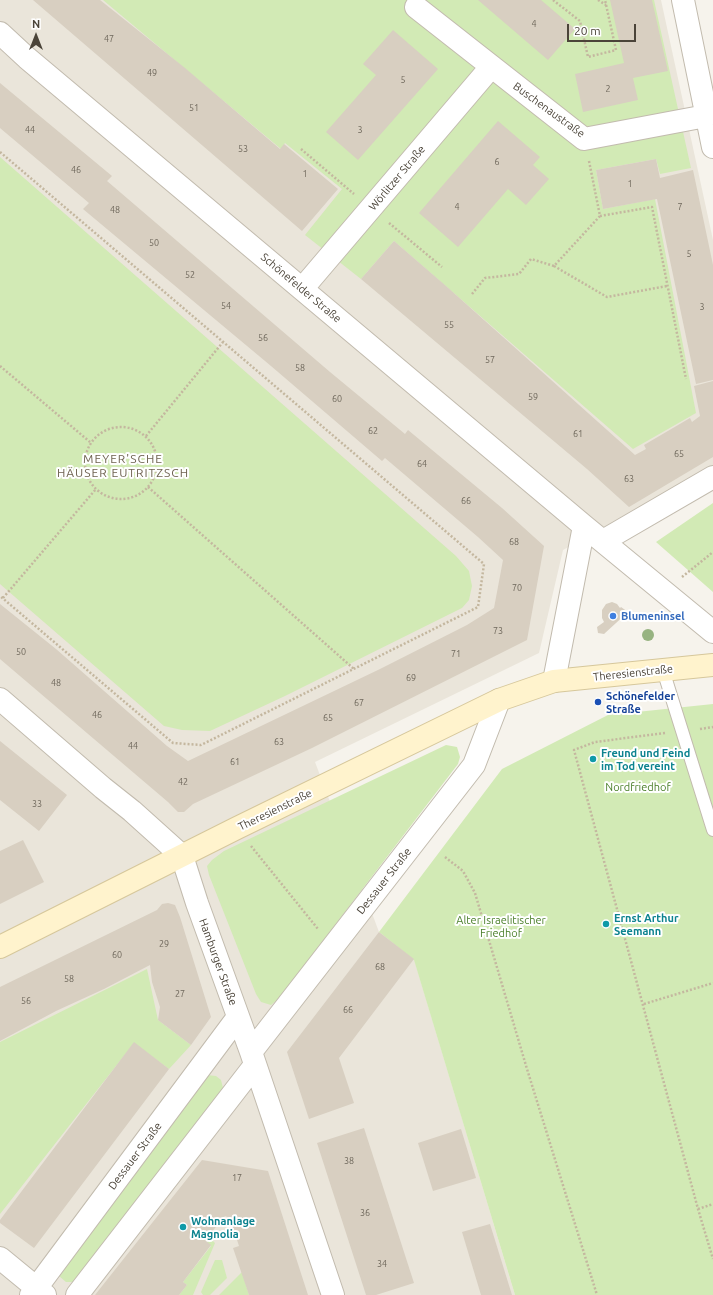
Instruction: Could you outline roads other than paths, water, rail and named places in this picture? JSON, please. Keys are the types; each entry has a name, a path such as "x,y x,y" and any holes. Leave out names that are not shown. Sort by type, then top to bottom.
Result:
{"main road":[{"name":"Theresienstraße","path":"0,947 237,828 499,700 554,681 713,665"}],"street":[{"path":"683,0 706,78 706,116 713,147"},
{"name":"Buschenaustraße","path":"416,7 584,139 706,116"},
{"name":"Schönefelder Straße","path":"0,33 27,58 584,526 713,632"},
{"name":"Wörlitzer Straße","path":"302,289 491,67"},
{"path":"603,541 713,477"},
{"path":"554,681 584,526"},
{"path":"0,699 103,788 132,811 182,856"},
{"name":"Dessauer Straße","path":"77,1295 253,1059 333,947 474,765 499,700"},
{"name":"Hamburger Straße","path":"182,856 333,1295"},
{"name":"Dessauer Straße","path":"37,1293 238,1017"},
{"path":"0,1258 37,1293"}],"lane":[{"path":"663,670 713,830"}],"place":[{"name":"Blumeninsel","path":"613,616"},
{"name":"Schönefelder Straße","path":"598,702"},
{"name":"Freund und Feind im Tod vereint","path":"593,759"},
{"name":"Ernst Arthur Seemann","path":"606,924"},
{"name":"Wohnanlage Magnolia","path":"183,1227"}],"district":[{"name":"MEYER'SCHE HÄUSER EUTRITZSCH","path":"123,466"}],"park label":[{"name":"Nordfriedhof","path":"638,787"},
{"name":"Alter Israelitischer Friedhof","path":"501,926"}]}
